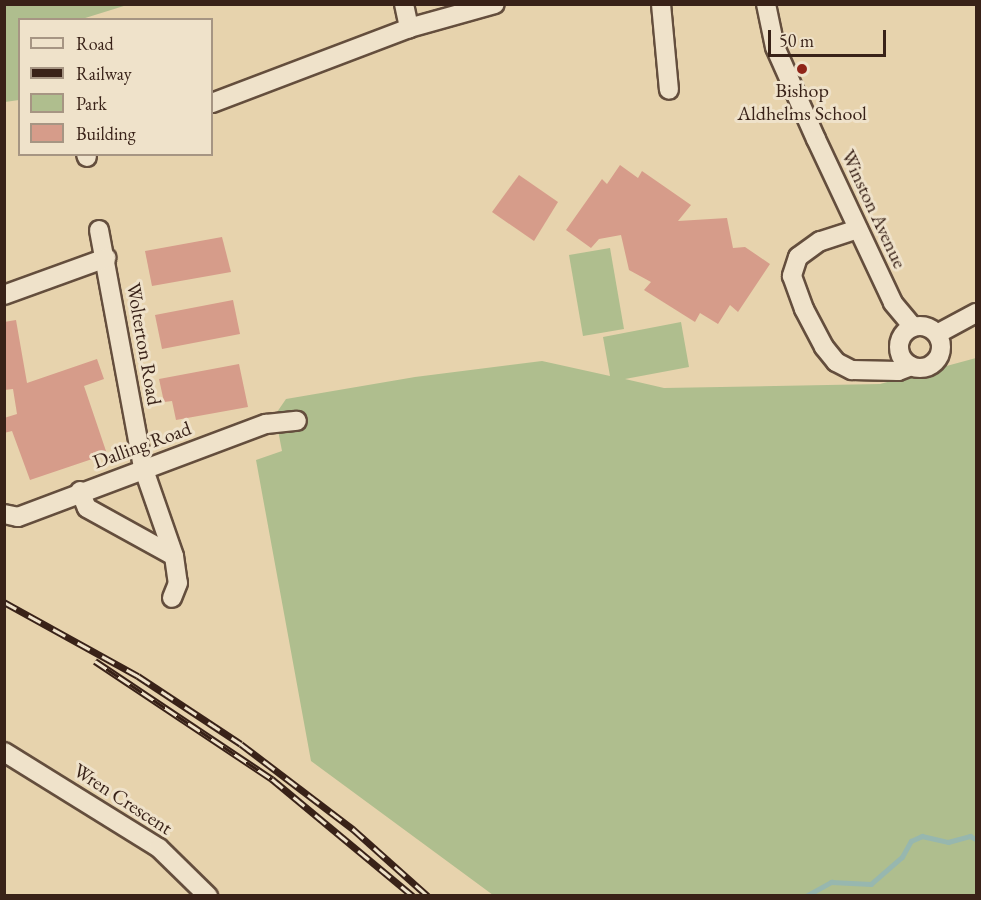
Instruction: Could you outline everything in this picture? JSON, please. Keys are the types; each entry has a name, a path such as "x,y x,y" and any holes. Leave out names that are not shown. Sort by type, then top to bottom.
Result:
{"street":[{"path":"404,4 408,28"},
{"path":"213,103 408,28 495,4"},
{"path":"661,4 669,90"},
{"name":"Winston Avenue","path":"765,4 775,47 858,229 893,303 913,327"},
{"path":"858,229 809,247 794,264 792,276 824,347 836,362 852,370 866,372 885,370 911,366 925,367 936,360 941,347 937,334 926,327 913,327 900,339 899,351 885,370"},
{"name":"Wolterton Road","path":"99,230 143,467 174,556 178,583 172,598"},
{"path":"4,295 106,258"},
{"path":"937,334 976,313"},
{"path":"899,351 911,366"},
{"name":"Dalling Road","path":"4,514 18,517 143,467 266,424 297,421"},
{"path":"80,491 87,508 174,556"},
{"name":"Wren Crescent","path":"4,752 159,848 208,896"}],"green space":[{"path":"5,4 127,4 85,18 18,18 18,100 5,102"},
{"path":"610,248 624,329 583,336 569,255"},
{"path":"681,322 689,367 625,379 664,388 880,384 976,358 976,895 493,895 311,761 256,460 282,451 275,415 286,399 415,377 542,361 610,376 603,337"}],"building":[{"path":"620,165 638,178 642,171 691,205 678,221 727,218 733,248 745,247 770,264 738,312 730,305 718,324 700,313 695,322 644,290 651,282 629,270 621,235 599,239 591,248 566,230 602,179 607,184"},
{"path":"519,175 558,202 534,241 492,212"},
{"path":"222,237 231,272 152,286 145,251"},
{"path":"233,300 240,334 162,349 155,315"},
{"path":"16,320 27,383 97,359 104,379 84,386 107,454 30,480 12,431 4,433 4,418 17,414 13,389 4,390 4,322"},
{"path":"239,364 248,407 176,420 172,401 164,402 159,379"}],"waterway":[{"path":"806,896 831,882 871,884 902,857 911,841 922,836 948,842 970,836 976,839"}],"railway":[{"path":"4,602 138,676 241,744 353,829 428,896"},
{"path":"95,661 272,779 413,896"}],"place":[{"name":"Bishop Aldhelms School","path":"802,69"}]}
